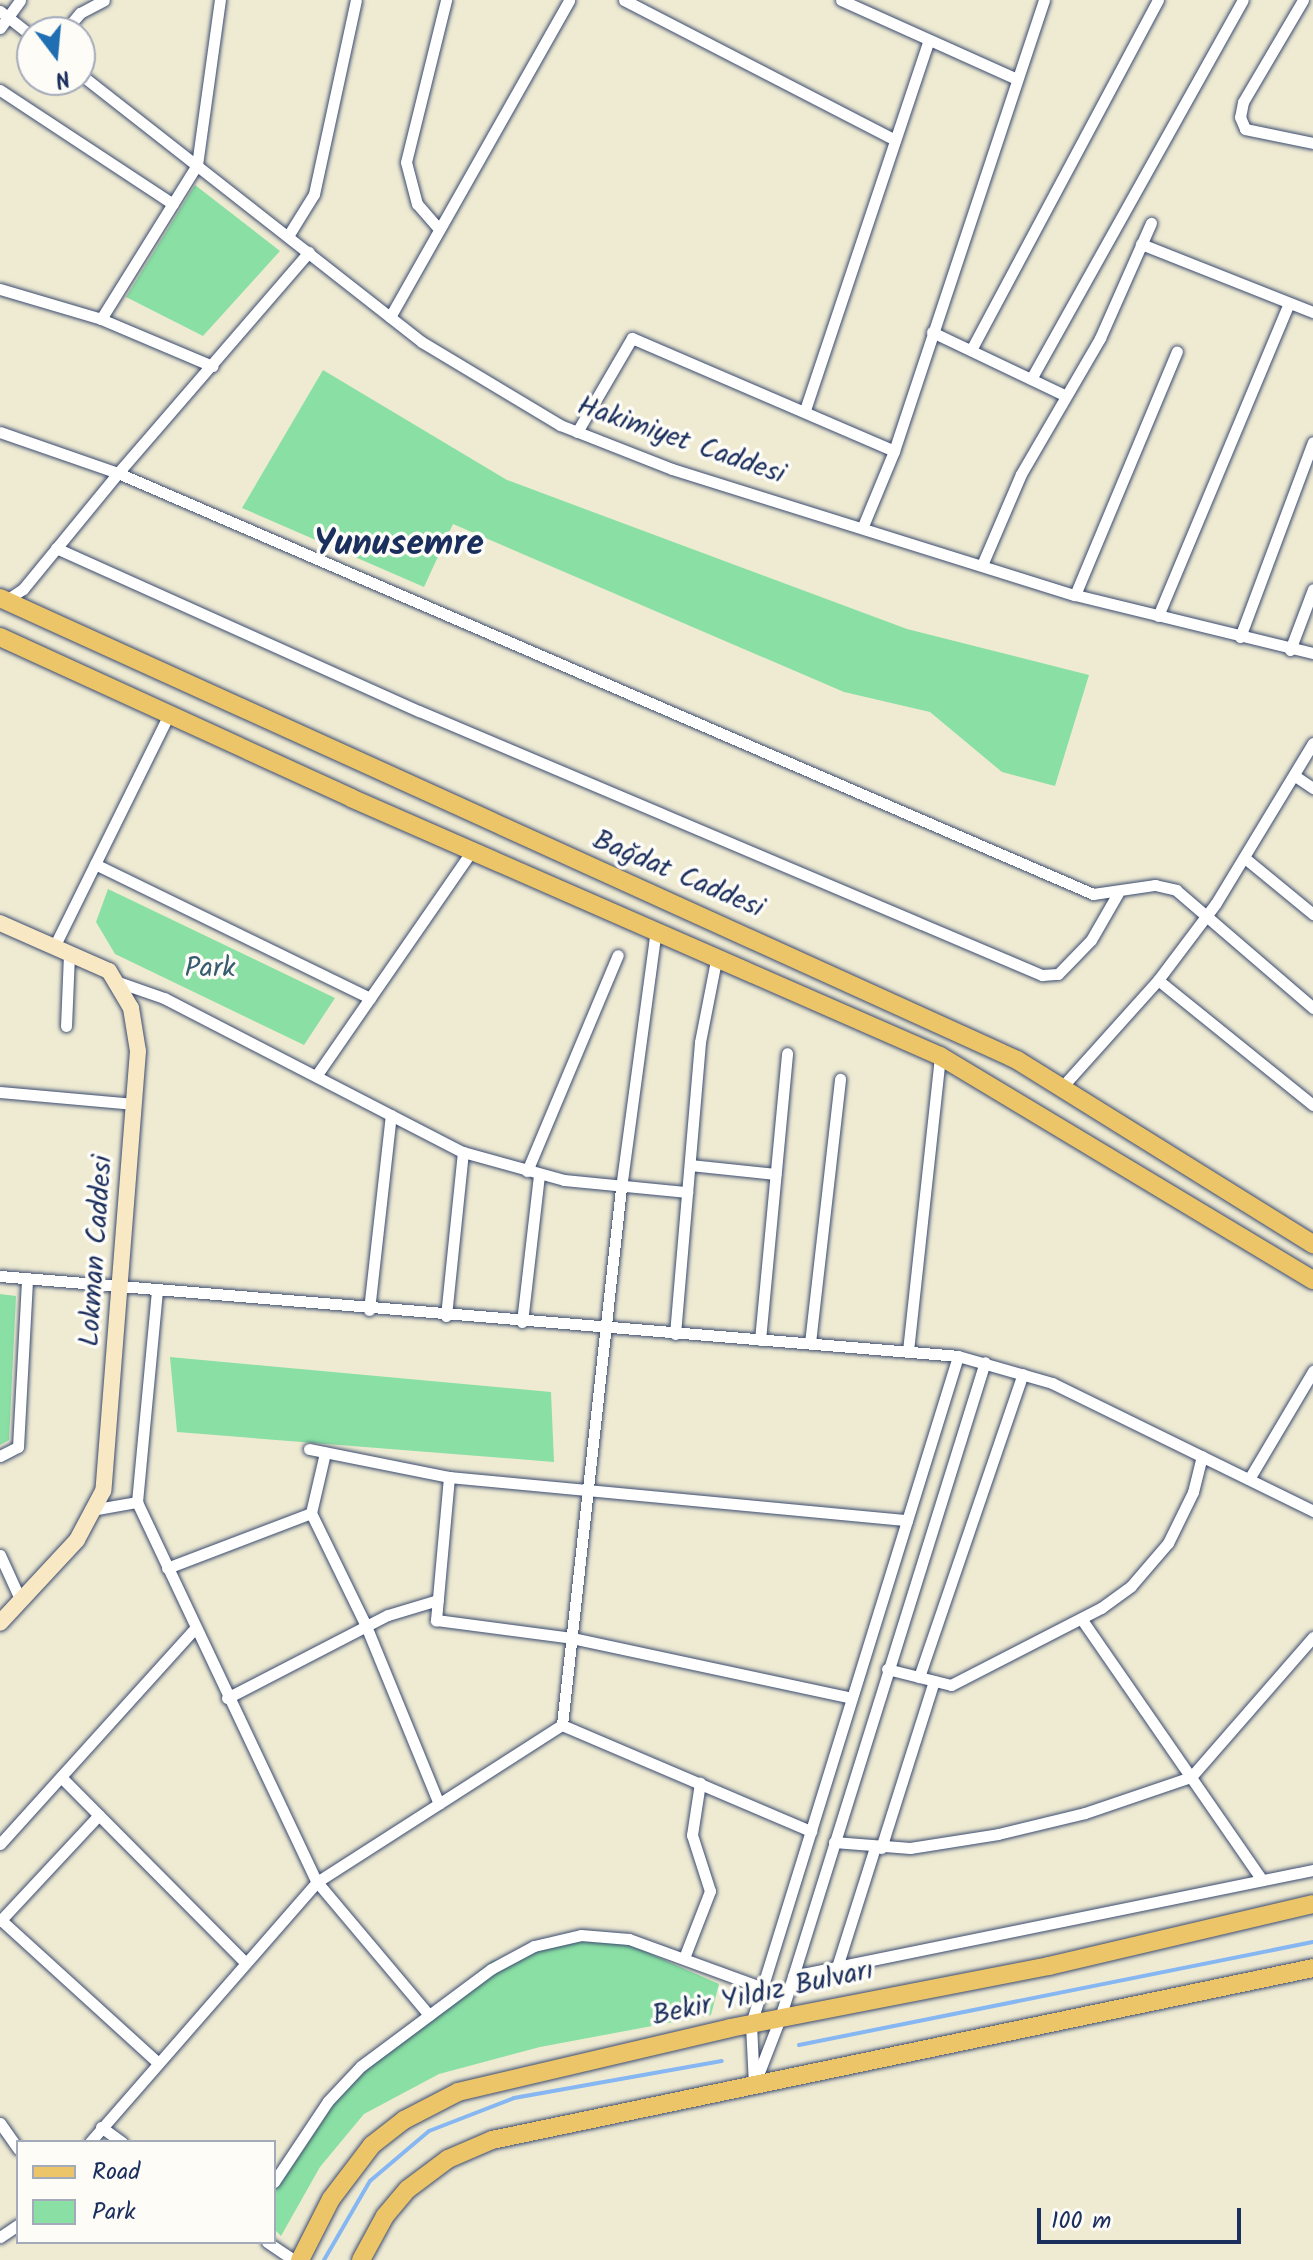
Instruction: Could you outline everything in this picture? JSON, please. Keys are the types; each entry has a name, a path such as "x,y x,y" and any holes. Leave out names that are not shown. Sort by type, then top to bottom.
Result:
{"main road":[{"name":"Bağdat Caddesi","path":"2,600 512,835 747,934 1017,1060 1313,1244"},
{"name":"Bağdat Caddesi","path":"0,637 472,851 717,955 940,1056 1313,1280"},
{"name":"Bekir Yıldız Bulvarı","path":"297,2260 323,2212 359,2160 387,2132 422,2109 494,2081 751,2024 1049,1966 1313,1904"},
{"path":"361,2260 396,2201 420,2178 462,2151 507,2136 1313,1968"}],"street":[{"path":"0,28 4,14 20,0"},
{"path":"77,16 104,0"},
{"path":"101,319 197,165 220,0"},
{"path":"288,236 314,194 356,0"},
{"path":"439,229 417,204 406,162 446,0"},
{"path":"390,317 569,0"},
{"path":"624,0 895,140"},
{"path":"841,0 928,43 1017,79"},
{"path":"863,526 894,451 1044,0"},
{"path":"971,350 1158,0"},
{"path":"1031,379 1243,0"},
{"path":"1303,0 1240,111 1245,129 1313,143"},
{"path":"805,410 928,43"},
{"name":"Hakimiyet Caddesi","path":"96,86 390,317 489,387 577,432 672,469 863,526 1075,595 1290,650 1313,653"},
{"path":"0,90 173,204"},
{"path":"982,565 1021,474 1100,338 1151,223"},
{"path":"1141,244 1313,312"},
{"path":"2,600 23,589 118,473 309,252"},
{"path":"0,289 101,319 212,366"},
{"path":"1158,616 1289,303"},
{"path":"932,332 1066,396"},
{"path":"577,432 632,338 805,410 894,451"},
{"path":"1075,595 1177,351"},
{"path":"0,432 118,473 1093,894 1167,887 1189,896 1204,914 1313,1008"},
{"path":"1240,637 1313,442"},
{"path":"56,548 419,711 1042,975 1058,974 1091,940 1118,893"},
{"path":"1290,650 1313,589"},
{"path":"66,1026 61,950 95,864 169,714"},
{"path":"1062,1087 1158,980 1246,859 1313,743"},
{"path":"1295,776 1313,788"},
{"path":"316,1076 472,851"},
{"path":"1246,859 1313,914"},
{"path":"95,864 370,998"},
{"path":"0,923 109,971 118,982 164,998 463,1152 539,1174 621,1188 687,1192"},
{"path":"562,1725 621,1188 656,929"},
{"path":"527,1171 618,955"},
{"path":"675,1334 700,1042 717,955"},
{"path":"1158,980 1313,1105"},
{"name":"Lokman Caddesi","path":"0,1623 77,1540 97,1509 103,1491 121,1289 137,1036 118,982"},
{"path":"760,1340 787,1053"},
{"path":"908,1351 940,1056"},
{"path":"810,1343 840,1079"},
{"path":"0,1092 134,1104"},
{"path":"369,1310 391,1115"},
{"path":"446,1316 463,1152"},
{"path":"690,1165 776,1174"},
{"path":"522,1322 539,1174"},
{"path":"0,1276 369,1310 958,1356 1023,1374 1313,1511"},
{"path":"0,1456 18,1447 27,1279"},
{"path":"157,1292 137,1502 194,1629 317,1882 429,2015"},
{"path":"754,2084 751,2024 958,1356"},
{"path":"754,2084 780,2018 985,1362"},
{"path":"1249,1479 1313,1371"},
{"path":"919,1677 1023,1374"},
{"path":"309,1449 449,1477 907,1520"},
{"path":"325,1453 311,1513 366,1626 439,1804"},
{"path":"887,1669 951,1685 1082,1620 1131,1586 1168,1543 1193,1492 1202,1456"},
{"path":"449,1477 436,1620 572,1638 852,1698"},
{"path":"97,1509 137,1502"},
{"path":"167,1568 311,1513"},
{"path":"0,1555 21,1601"},
{"path":"227,1698 366,1626 438,1600"},
{"path":"1082,1620 1262,1880"},
{"path":"0,1844 194,1629"},
{"path":"834,1842 878,1848 933,1845 1042,1824 1191,1777 1313,1637"},
{"path":"837,1967 934,1681"},
{"path":"91,2140 317,1882 562,1725"},
{"path":"562,1725 811,1831"},
{"path":"61,1777 246,1963"},
{"path":"684,1958 710,1891 691,1826 700,1783"},
{"path":"99,1815 0,1920 158,2063"},
{"path":"793,1976 1313,1870"},
{"path":"276,2179 344,2083 379,2049 505,1960 565,1937 629,1939 763,1988"},
{"path":"0,2123 16,2146"},
{"path":"101,2127 119,2140"},
{"path":"270,2244 297,2260"}],"green space":[{"path":"195,185 280,251 203,336 126,297"},
{"path":"323,370 507,480 907,629 1089,675 1055,786 1002,772 930,712 844,692 453,524 424,587 242,508"},
{"name":"Park","path":"108,889 335,998 304,1045 115,954 96,922"},
{"path":"0,1294 16,1296 9,1440 0,1445"},
{"path":"170,1357 551,1392 554,1462 177,1432"},
{"path":"569,1941 628,1944 719,1984 711,2015 540,2047 439,2074 364,2114 320,2167 281,2236 276,2231 276,2174 345,2080 492,1961"}],"waterway":[{"path":"799,2045 1313,1942"},
{"path":"324,2260 370,2181 429,2131 514,2098 722,2061"}],"district":[{"name":"Yunusemre","path":"399,545"}]}
